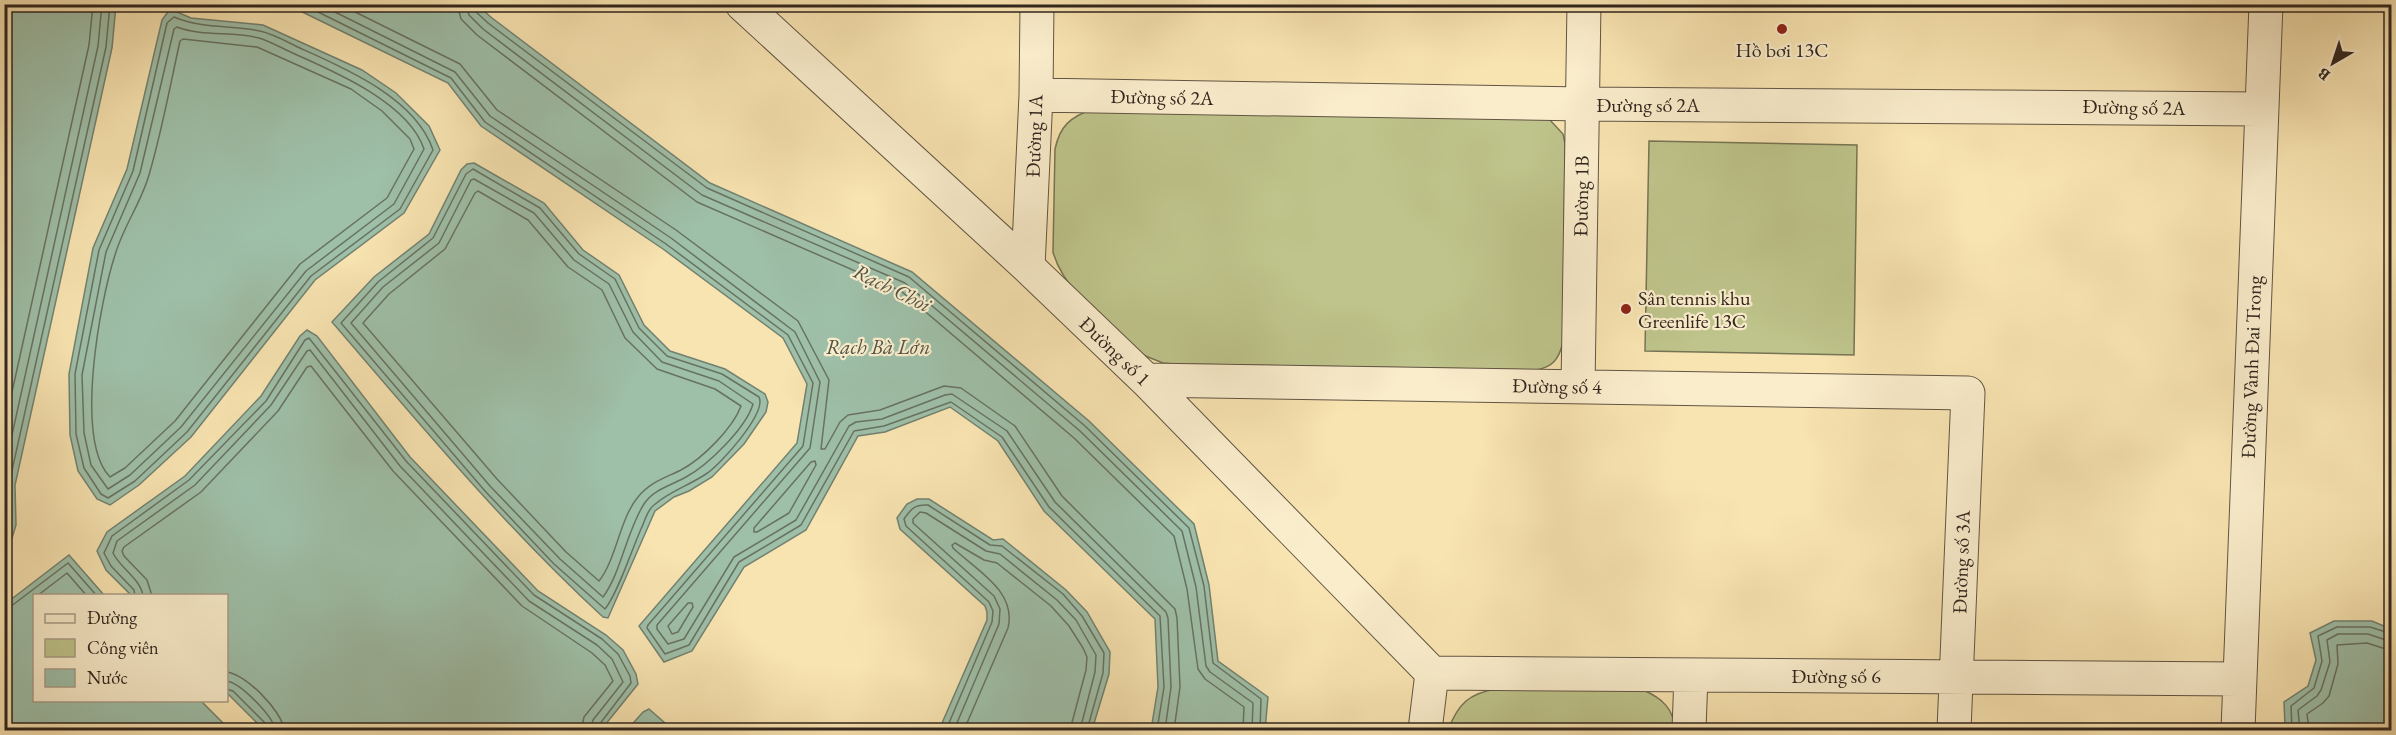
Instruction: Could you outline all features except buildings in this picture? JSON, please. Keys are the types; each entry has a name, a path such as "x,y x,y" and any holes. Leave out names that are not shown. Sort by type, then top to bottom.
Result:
{"street":[{"name":"Đường số 1","path":"742,4 1029,267 1146,380 1432,673"},
{"name":"Đường 1A","path":"1029,267 1037,4"},
{"name":"Đường 1B","path":"1578,387 1584,4"},
{"name":"Đường Vành Đai Trong","path":"2238,730 2260,109 2266,4"},
{"name":"Đường số 2A","path":"1036,95 1583,104 2260,109"},
{"name":"Đường số 4","path":"1146,380 1968,393"},
{"name":"Đường số 3A","path":"1954,730 1968,393"},
{"name":"Đường số 6","path":"1432,673 2240,679"},
{"path":"1425,730 1432,673"},
{"path":"1689,730 1691,675"}],"green space":[{"path":"1093,109 1549,119 1563,134 1565,143 1563,342 1557,358 1547,367 1536,370 1174,364 1163,363 1143,355 1078,295 1067,281 1053,252 1057,141 1067,123 1078,115"},
{"path":"1649,141 1857,145 1854,355 1645,351"},
{"path":"1497,689 1643,690 1666,705 1672,716 1675,730 1448,730 1456,713 1466,701 1479,693"}],"water":[{"path":"5,4 116,5 112,48 15,485 16,525 5,561"},
{"name":"Rạch Bà Lớn","path":"288,5 477,5 710,183 912,272 1089,421 1194,524 1209,585 1218,661 1268,697 1265,730 1151,730 1158,687 1155,619 1044,511 998,441 950,407 885,432 858,436 806,530 744,567 692,651 664,662 639,626 797,443 807,384 783,338 663,249 481,126 448,83"},
{"path":"170,9 191,18 263,25 362,70 396,93 429,126 440,150 404,213 315,280 191,437 139,485 110,505 97,499 78,471 70,435 69,374 93,248 127,169 162,20"},
{"path":"474,163 544,203 583,250 619,275 644,325 670,351 725,369 765,394 768,402 766,412 744,444 712,477 674,497 655,511 608,618 603,617 531,547 430,436 332,322 374,277 429,234 461,170 467,164"},
{"path":"307,330 317,336 410,457 538,591 606,635 623,650 636,674 638,684 601,730 264,730 228,694 228,594 130,594 106,570 97,551 107,532 185,476 261,396 300,336"},
{"path":"917,499 929,499 993,540 1003,539 1066,590 1087,612 1110,652 1109,674 1092,730 939,730 987,620 987,612 985,606 900,529 897,518 907,504"},
{"path":"69,555 103,594 33,594 33,702 202,702 230,730 5,730 5,604"},
{"path":"2334,621 2372,621 2391,629 2391,730 2287,730 2284,702 2308,686 2316,660 2310,633"},
{"path":"649,709 673,730 627,730 643,712"}],"place":[{"name":"Hồ bơi 13C","path":"1782,29"},
{"name":"Sân tennis khu Greenlife 13C","path":"1626,309"}],"water label":[{"name":"Rạch Chòi","path":"892,288"}]}
